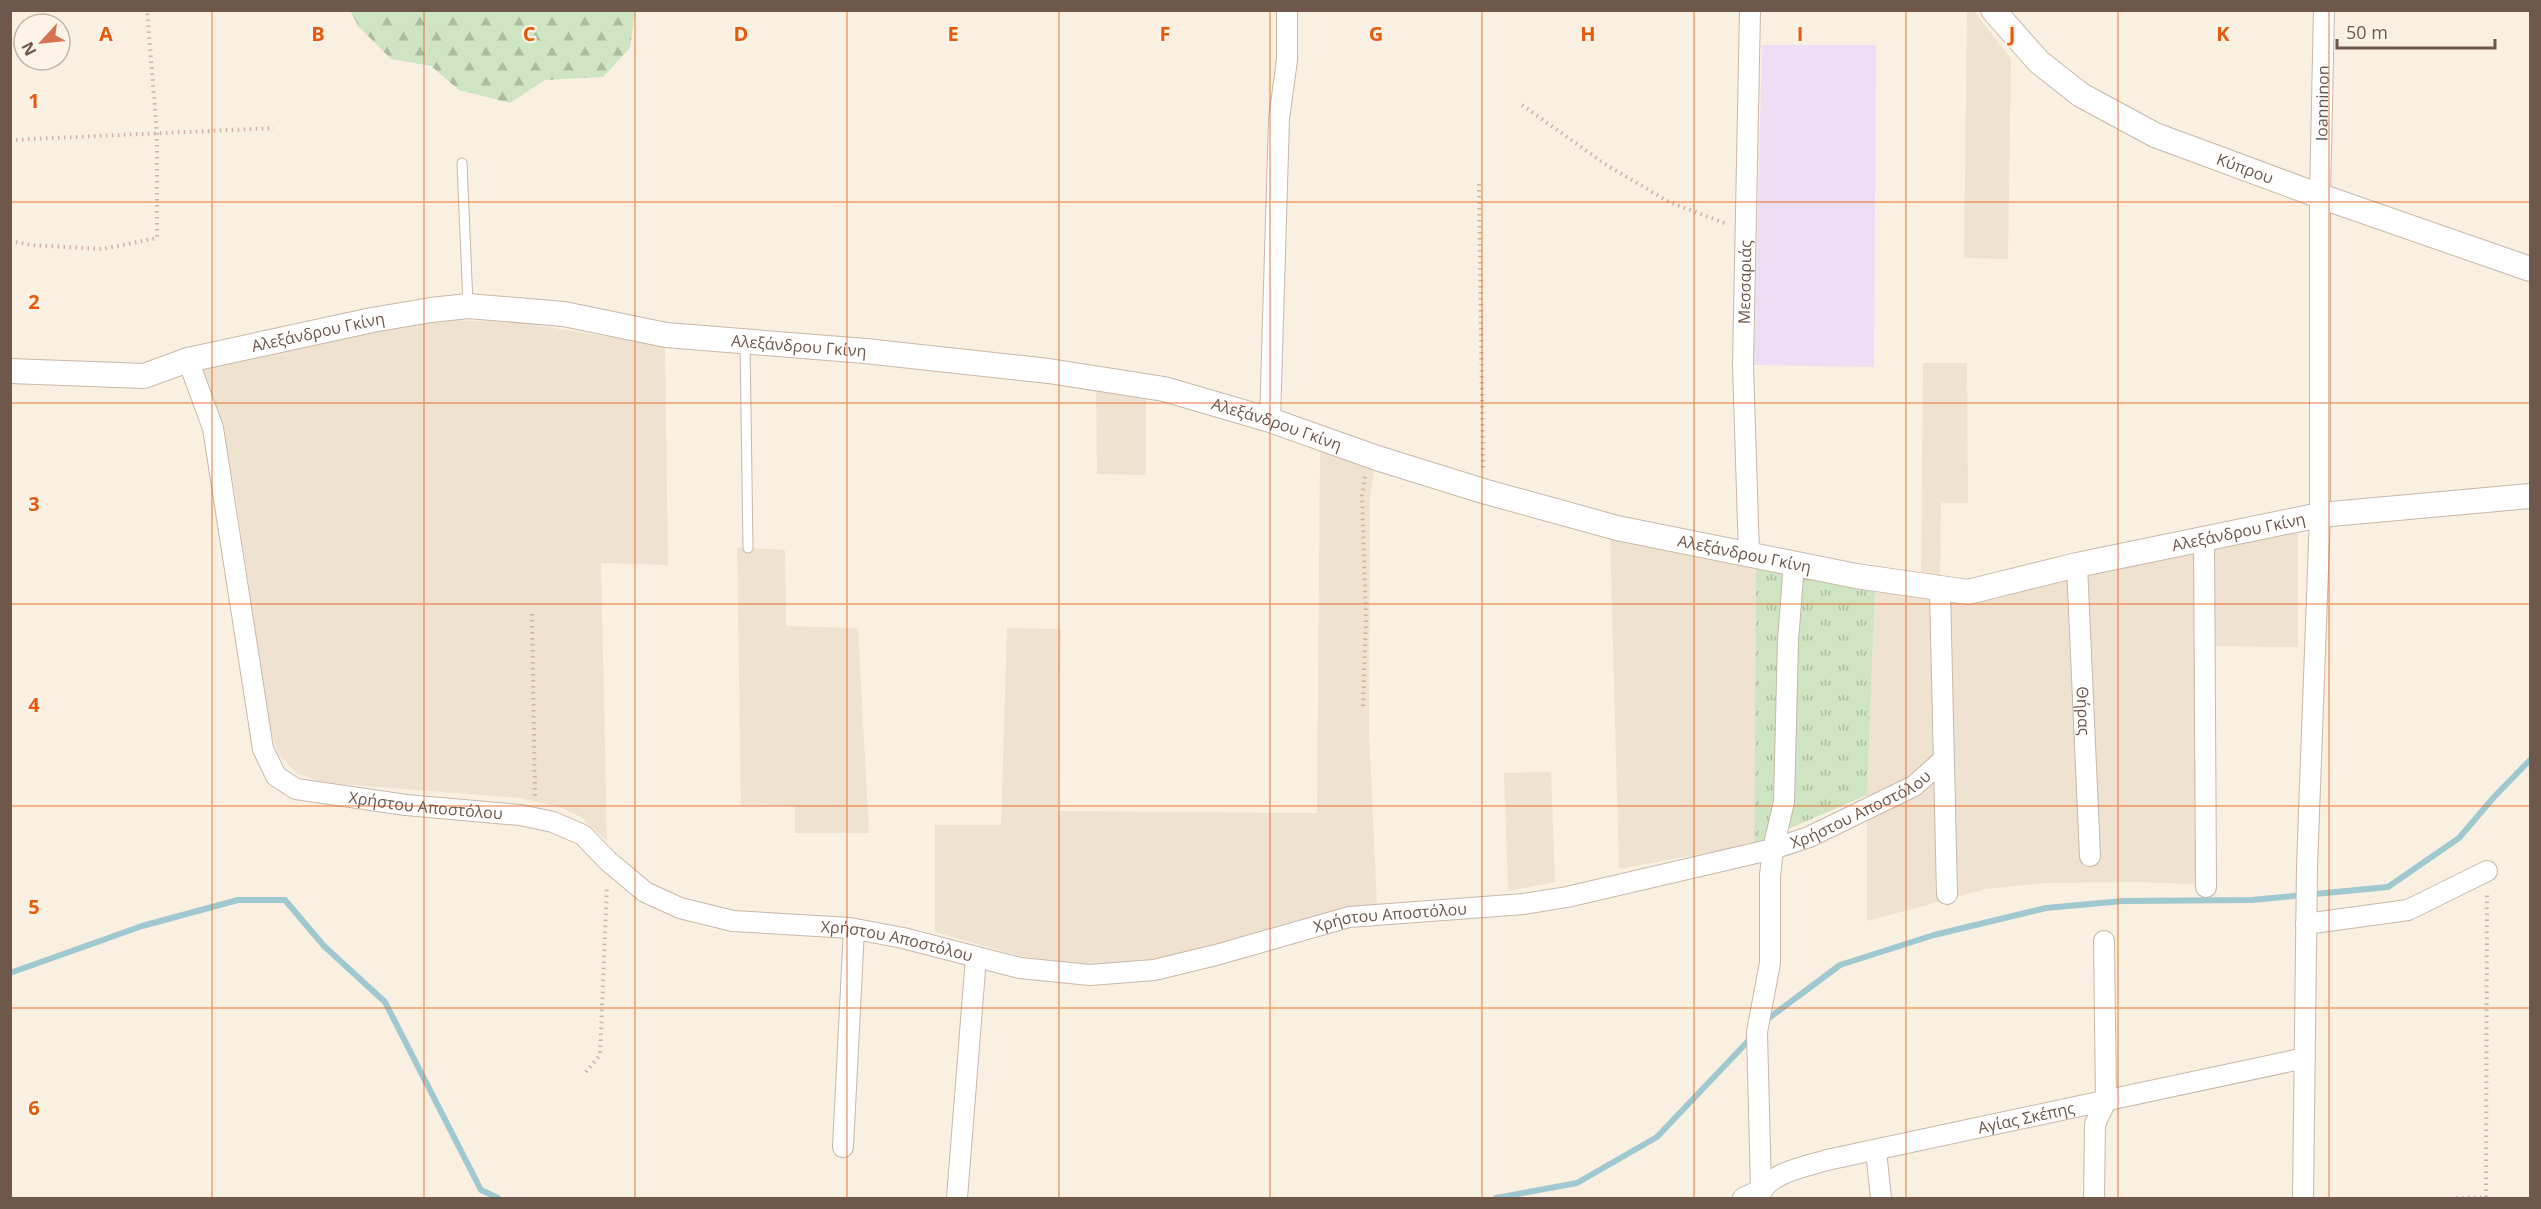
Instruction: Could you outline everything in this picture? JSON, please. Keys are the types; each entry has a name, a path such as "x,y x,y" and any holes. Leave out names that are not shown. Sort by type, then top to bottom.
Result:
{"street":[{"path":"1270,420 1279,119 1287,60 1287,10"},
{"name":"Μεσσαριάς","path":"1749,555 1743,365 1750,10"},
{"name":"Κύπρου","path":"1993,10 2039,62 2081,95 2155,135 2320,196 2530,268"},
{"name":"Ioanninon","path":"2303,1198 2307,867 2320,515 2320,196 2324,10"},
{"name":"Αλεξάνδρου Γκίνη","path":"10,371 144,376 188,360 372,320 468,306 564,314 666,335 865,351 1060,373 1164,389 1270,420 1368,455 1483,491 1617,528 1794,564 1940,590 1968,592 2077,564 2320,515 2530,496"},
{"name":"Χρήστου Αποστόλου","path":"188,360 213,428 263,749 276,776 296,789 406,805 536,818 553,822 583,835 608,861 645,892 680,908 733,921 854,929 903,938 1020,968 1090,975 1154,970 1349,917 1524,904 1567,897 1773,849 1809,837 1914,786 1942,761"},
{"path":"2204,537 2206,887"},
{"path":"1755,1196 1757,1032 1770,963 1773,849 1784,802 1788,640 1794,564"},
{"name":"Θήρας","path":"2077,564 2090,856"},
{"path":"1940,590 1942,761 1947,894"},
{"path":"2306,920 2408,910 2487,871"},
{"path":"843,1148 854,929"},
{"path":"2094,1198 2095,1124 2106,1101 2104,942"},
{"path":"957,1198 976,957"},
{"name":"Αγίας Σκέπης","path":"1755,1196 1772,1181 1827,1160 2305,1059"},
{"path":"1876,1151 1881,1198"}],"lane":[{"path":"462,163 468,306"},
{"path":"745,342 748,548"}],"path":[{"path":"10,241 31,245 103,249 157,238 157,134 147,10"},
{"path":"1522,105 1605,164 1669,202 1745,231"},
{"path":"10,140 274,128"},
{"path":"1479,184 1483,491"},
{"path":"1363,706 1366,620 1362,495 1368,455"},
{"path":"532,614 536,818"},
{"path":"586,1072 600,1055 608,861"},
{"path":"2456,1198 2486,1197 2487,871"}],"shaded area":[{"path":"1967,11 1974,11 2011,59 2008,259 1964,258"},
{"path":"1762,45 1876,45 1874,367 1754,365"},
{"path":"454,320 523,323 665,346 668,565 601,563 607,841 581,817 562,808 520,798 325,783 298,774 278,754 268,720 235,492 220,418 201,367 400,325"},
{"path":"1923,363 1967,363 1968,503 1941,503 1940,575 1921,572"},
{"path":"1096,387 1146,397 1146,475 1097,474"},
{"path":"1320,448 1375,466 1370,498 1369,731 1377,907 1310,918 1227,943 1157,959 1091,965 1019,956 935,932 935,825 1001,825 1007,628 1061,629 1058,811 1317,813"},
{"path":"2298,533 2298,647 2208,646 2211,885 2140,882 2043,883 1986,889 1867,921 1867,795 1875,589 1976,600 2208,549"},
{"path":"1610,535 1756,565 1754,844 1619,869"},
{"path":"737,547 785,550 786,626 858,628 869,833 795,833 795,806 741,805"},
{"path":"1551,772 1555,882 1508,891 1504,773"}],"green space":[{"path":"350,11 635,11 630,48 603,77 545,80 510,103 459,90 431,66 391,59 359,27"},
{"path":"1756,565 1875,589 1867,795 1754,844"}],"waterway":[{"path":"1765,1021 1840,965 1934,935 2046,908 2123,901 2252,900 2388,887 2459,838 2530,760"},
{"path":"10,973 142,926 238,900 285,900 324,946 385,1002 481,1190 498,1198"},
{"path":"1496,1198 1577,1183 1657,1137 1751,1038"}]}
